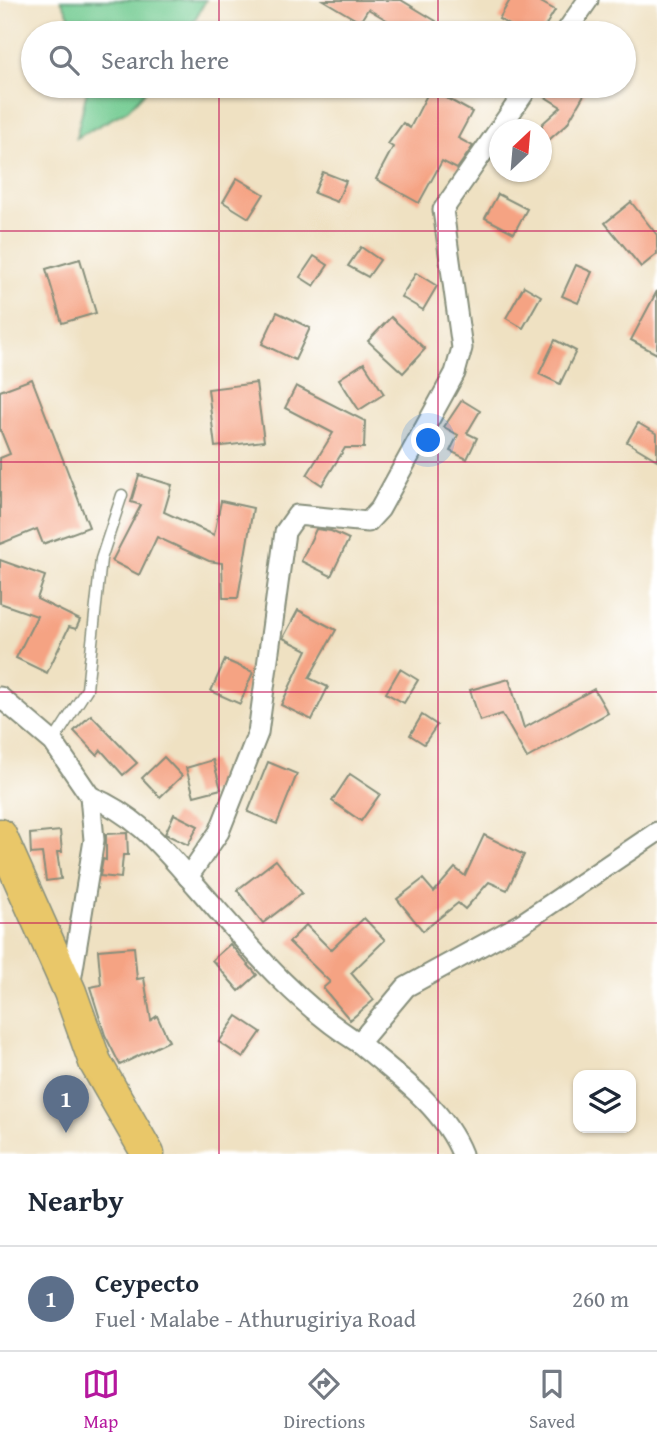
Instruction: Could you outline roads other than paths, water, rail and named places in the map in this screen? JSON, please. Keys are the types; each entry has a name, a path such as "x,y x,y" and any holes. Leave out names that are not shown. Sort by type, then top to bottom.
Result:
{"main road":[{"path":"0,835 69,992 95,1062 141,1151"}],"street":[{"path":"573,21 588,0"},
{"path":"188,877 219,832 258,733 285,532 297,515 368,522 380,509 455,373 461,348 443,210 521,98"},
{"path":"0,697 53,742 90,796 94,841 69,992"},
{"path":"90,796 113,806 160,842 281,981 411,1087 455,1136 462,1154"},
{"path":"359,1043 406,987 521,924 657,832"}],"lane":[{"path":"53,742 87,689 101,559 122,495"}],"place":[{"name":"Ceypecto","path":"66,1133"}]}
